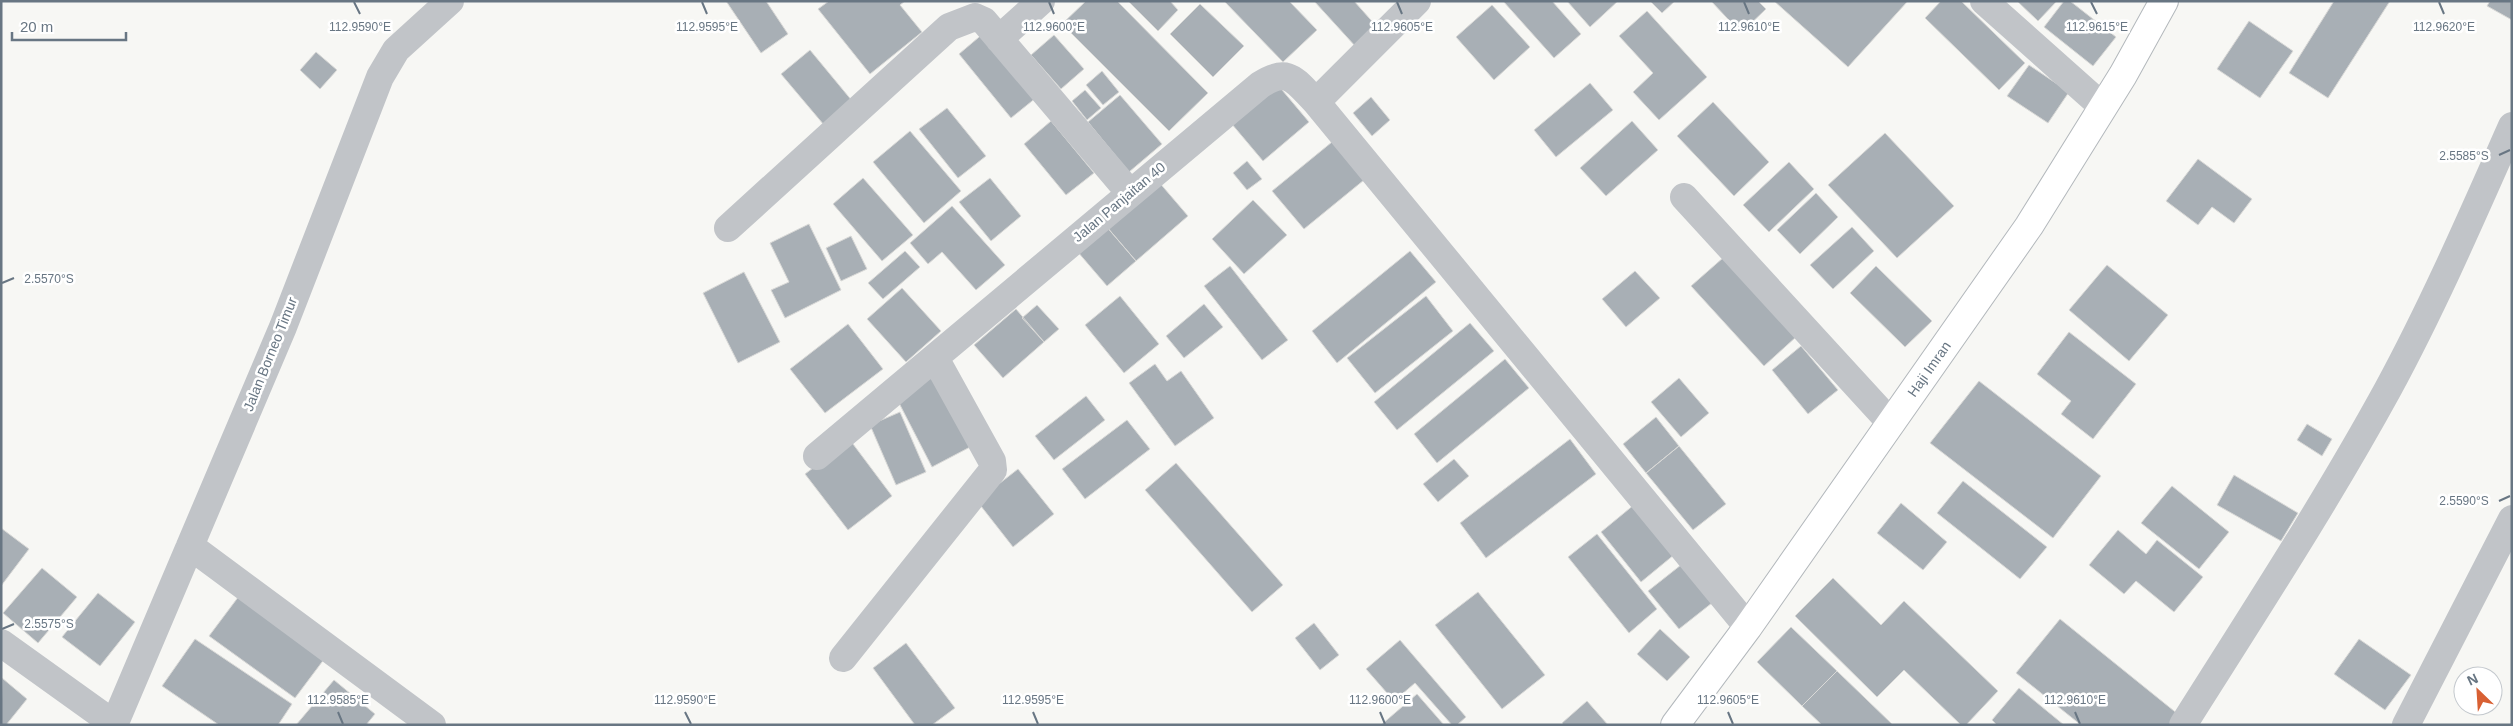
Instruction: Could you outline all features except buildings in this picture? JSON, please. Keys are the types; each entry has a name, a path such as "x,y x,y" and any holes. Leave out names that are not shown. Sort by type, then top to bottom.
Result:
{"street":[{"name":"Jalan Borneo Timur","path":"114,724 283,327 380,77 396,50 450,1"},
{"path":"999,39 1041,1"},
{"path":"1316,102 1417,1"},
{"path":"1984,1 2103,107"},
{"name":"Haji Imran","path":"1675,725 1748,627 2029,226 2103,107 2164,1"},
{"path":"728,228 949,27 975,17 984,21 1130,193"},
{"name":"Jalan Panjaitan 40","path":"817,456 936,358 1130,193 1272,77 1280,74 1290,77 1316,102 1748,627"},
{"path":"2183,725 2334,485 2389,387 2451,264 2512,126"},
{"path":"1684,197 1891,423"},
{"path":"843,658 993,470 992,461 936,358"},
{"path":"2406,725 2512,519"},
{"path":"190,546 432,725"},
{"path":"1,643 114,724"}]}
